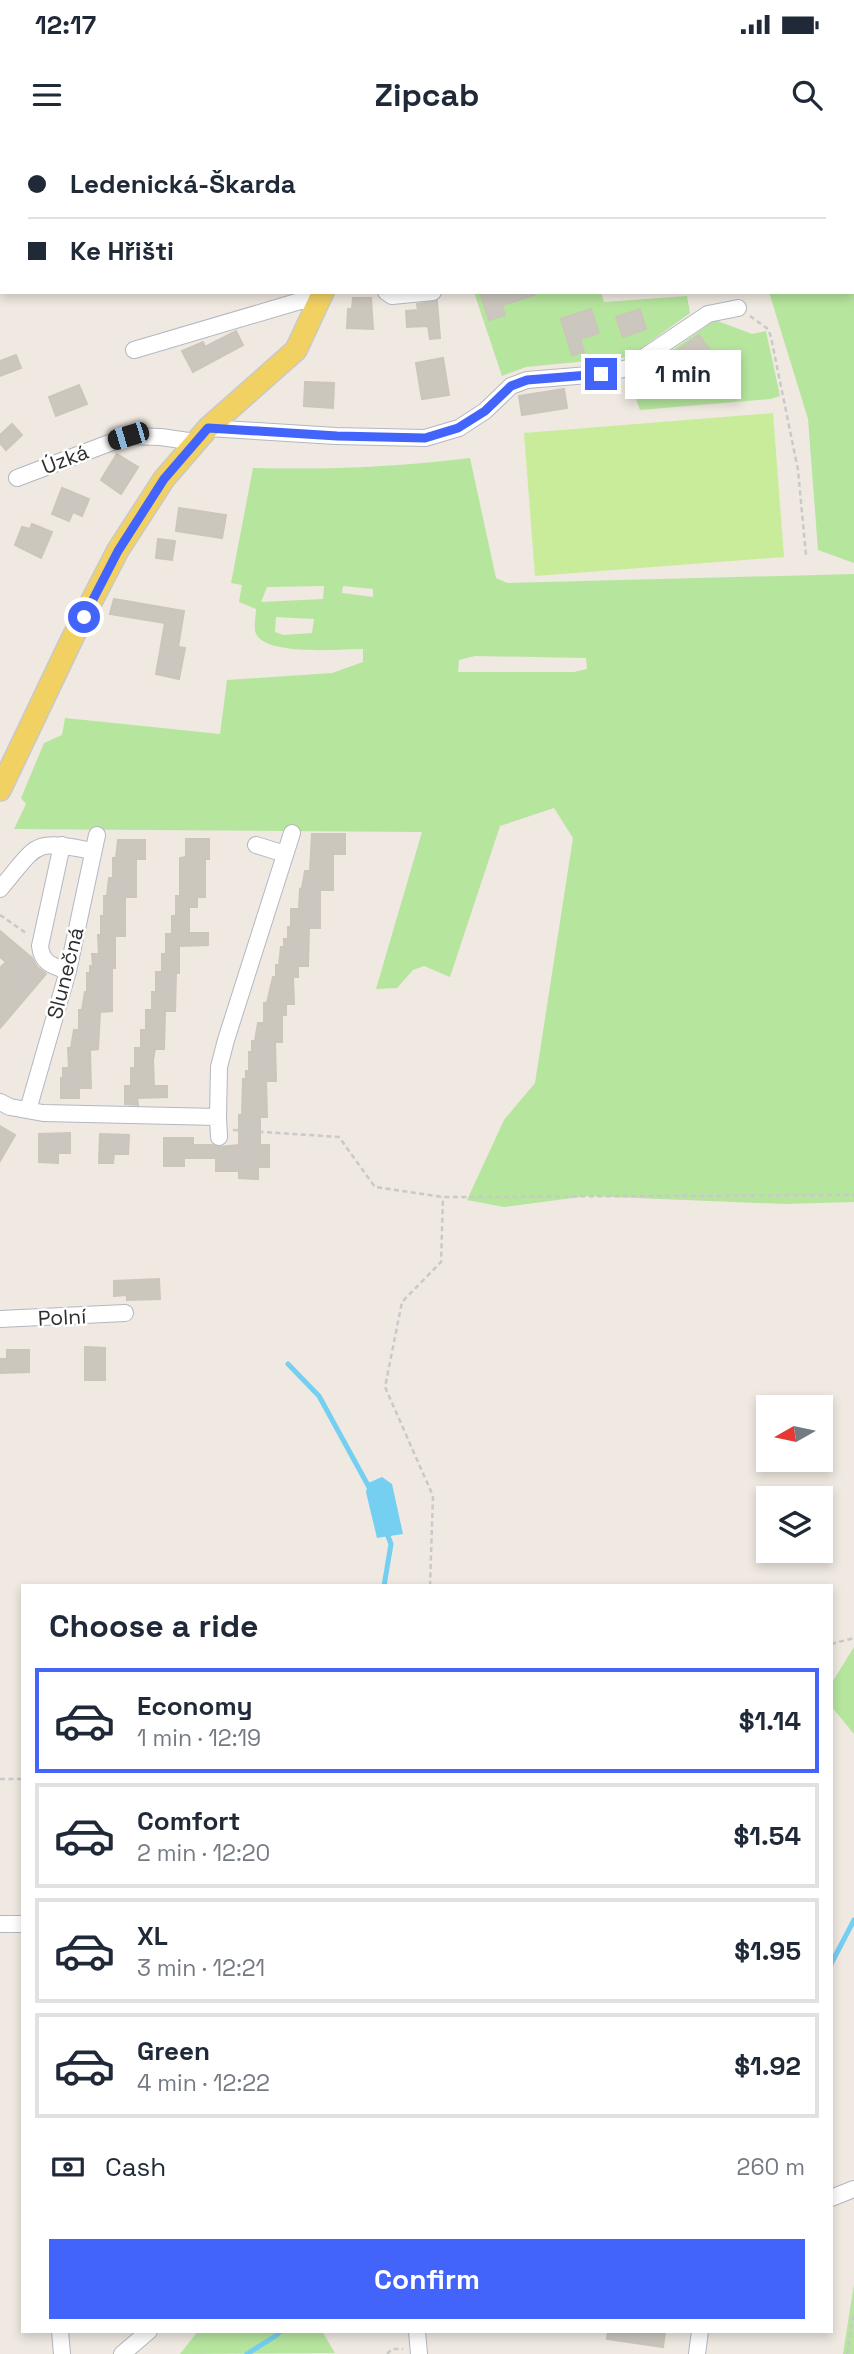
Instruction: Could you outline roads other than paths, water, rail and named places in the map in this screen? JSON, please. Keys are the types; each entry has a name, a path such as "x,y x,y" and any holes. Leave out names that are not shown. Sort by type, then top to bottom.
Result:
{"main road":[{"path":"0,790 72,639 118,551 164,479 202,435 296,350 321,297"}],"street":[{"path":"389,294 412,294"},
{"path":"134,350 321,297"},
{"name":"Úzká","path":"17,478 128,436 425,438 458,428 485,411 511,386 527,380 601,374 628,368 708,314 738,308"},
{"path":"219,1137 219,1067 292,833"},
{"name":"Slunečná","path":"28,1110 68,971 95,843 62,845"},
{"path":"0,889 35,848 62,845 40,946 44,960 68,971"},
{"path":"256,845 285,854"},
{"path":"0,1102 10,1107 43,1113 218,1117"},
{"name":"Polní","path":"0,1319 125,1313"},
{"path":"0,1924 21,1924"},
{"path":"833,2198 854,2189"},
{"path":"60,2333 62,2354"},
{"path":"122,2354 147,2333"},
{"path":"417,2333 419,2354"},
{"path":"697,2354 700,2333"}],"water":[{"path":"382,1477 392,1484 403,1534 377,1538 366,1492 368,1483"}],"waterway":[{"path":"288,1364 319,1396 370,1489"},
{"path":"384,1584 391,1544 386,1531"},
{"path":"833,1960 854,1920"},
{"path":"247,2354 278,2333"}]}
